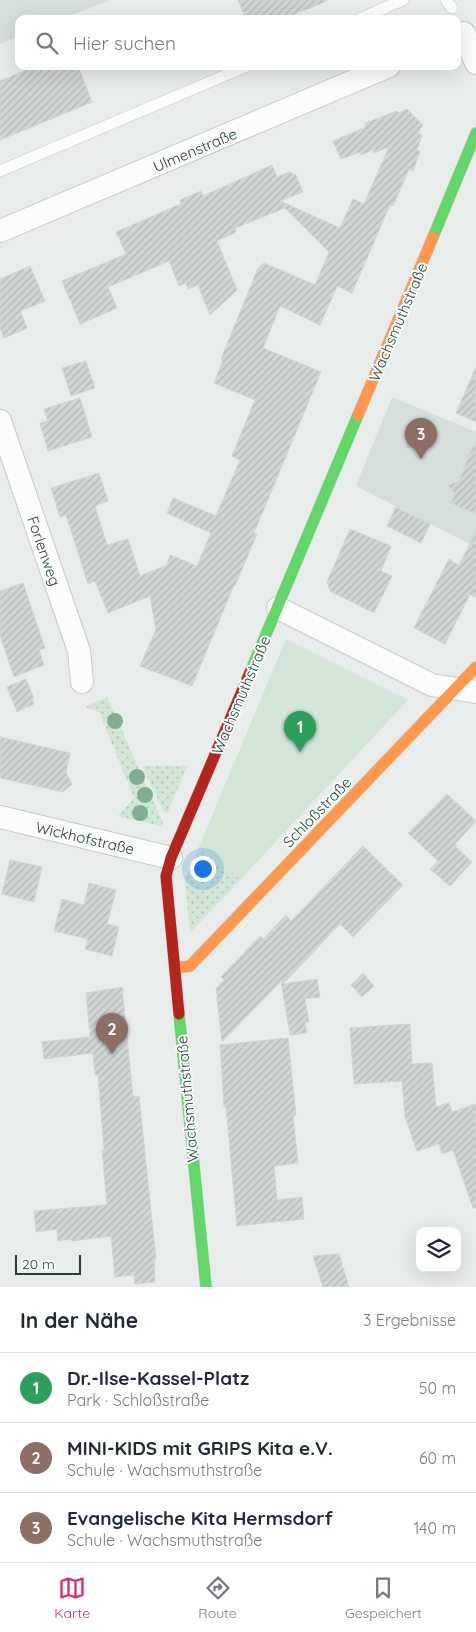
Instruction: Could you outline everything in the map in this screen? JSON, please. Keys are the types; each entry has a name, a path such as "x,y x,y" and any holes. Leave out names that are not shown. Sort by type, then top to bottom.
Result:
{"street":[{"path":"466,33 476,63"},
{"name":"Ulmenstraße","path":"0,231 380,70"},
{"name":"Wachsmuthstraße","path":"206,1287 166,876 171,858 278,608 476,133"},
{"name":"Forlenweg","path":"0,421 79,651 82,682"},
{"path":"278,608 432,685 466,690"},
{"name":"Schloßstraße","path":"175,968 190,966 466,690 476,666"},
{"name":"Wickhofstraße","path":"0,818 171,858"}],"lane":[{"path":"368,15 403,0"},
{"path":"0,171 238,70"}],"shaded area":[{"path":"0,0 109,0 72,15 15,15 15,38 0,44"},
{"path":"392,397 476,432 476,547 356,486"}],"green space":[{"path":"286,639 408,700 241,879 198,849"},
{"path":"107,697 163,823 161,826 118,816 134,798 99,712 85,707"},
{"path":"142,766 187,766 167,814 165,814"},
{"path":"198,849 241,879 190,933 185,880"}],"building":[{"path":"238,0 327,0 293,15 244,15"},
{"path":"26,70 80,70 92,102 0,140 0,81"},
{"path":"407,109 423,125 418,132 422,136 417,150 420,152 413,171 409,169 393,206 390,205 352,293 337,286 320,325 280,306 263,348 321,372 254,533 257,534 192,686 140,666 156,630 150,596 108,613 95,581 88,584 66,515 60,517 51,488 99,473 108,501 95,506 107,545 128,539 140,576 167,565 170,555 197,566 211,533 167,513 173,498 216,516 240,460 232,456 255,400 214,383 223,360 221,359 258,268 264,263 315,285 329,252 285,208 235,228 236,232 217,241 237,290 210,315 198,285 188,289 186,283 179,286 169,261 108,287 117,308 80,324 62,281 126,254 116,232 181,204 180,200 201,191 203,196 272,165 277,177 289,172 296,175 303,192 280,201 340,228 353,199 364,204 389,147 373,153 375,149 361,155 360,152 341,159 333,141 366,127 365,123"},
{"path":"30,266 45,301 20,311 27,328 4,338 0,328 0,279"},
{"path":"86,361 95,388 71,396 62,368"},
{"path":"476,367 476,422 456,413"},
{"path":"80,398 92,437 48,451 40,423 48,421 44,409"},
{"path":"475,441 476,514 451,503 455,493 448,485 459,481"},
{"path":"396,507 430,524 421,543 387,526"},
{"path":"350,529 391,546 381,571 392,576 374,613 330,591 327,582"},
{"path":"476,532 476,598 470,594 445,644 414,628 449,559 459,565"},
{"path":"23,583 45,648 39,650 44,665 14,677 0,635 0,591"},
{"path":"26,679 34,698 32,699 34,704 17,712 7,687"},
{"path":"0,737 70,753 66,772 72,784 63,792 0,778"},
{"path":"447,794 476,821 455,844 472,862 450,886 430,869 438,861 408,833"},
{"path":"363,846 403,885 353,937 340,924 283,984 317,979 320,997 305,999 309,1022 305,1022 307,1033 290,1035 281,981 222,1042 216,988 224,980 221,977 260,936 263,939 286,915 291,921"},
{"path":"10,860 42,867 34,902 2,894"},
{"path":"89,883 116,890 107,924 119,927 112,956 85,949 88,939 54,931 62,899 84,905"},
{"path":"363,973 374,986 362,997 351,985"},
{"path":"122,987 133,1097 139,1096 156,1259 154,1260 155,1282 135,1284 134,1275 115,1277 111,1236 58,1241 57,1229 36,1232 34,1211 107,1205 98,1075 95,1075 93,1053 44,1059 42,1042 90,1037 86,993"},
{"path":"410,1024 412,1064 432,1063 436,1107 449,1103 452,1112 476,1104 476,1208 473,1208 453,1150 442,1154 439,1144 417,1151 405,1117 402,1081 354,1084 350,1028"},
{"path":"288,1038 296,1115 293,1116 298,1163 274,1166 277,1200 302,1197 304,1219 237,1226 226,1107 224,1107 220,1045"},
{"path":"339,1254 349,1287 323,1287 313,1256"}],"traffic: fast":[{"path":"433,237 476,133"},
{"path":"251,670 358,415"},
{"path":"179,1014 206,1287"}],"traffic: slow":[{"path":"358,415 433,237"},
{"path":"175,968 190,966 476,667"}],"traffic: jam":[{"path":"179,1014 166,876 171,858 251,670"}],"place":[{"name":"Evangelische Kita Hermsdorf","path":"421,459"},
{"name":"Dr.-Ilse-Kassel-Platz","path":"300,752"},
{"name":"MINI-KIDS mit GRIPS Kita e.V.","path":"112,1054"}]}
